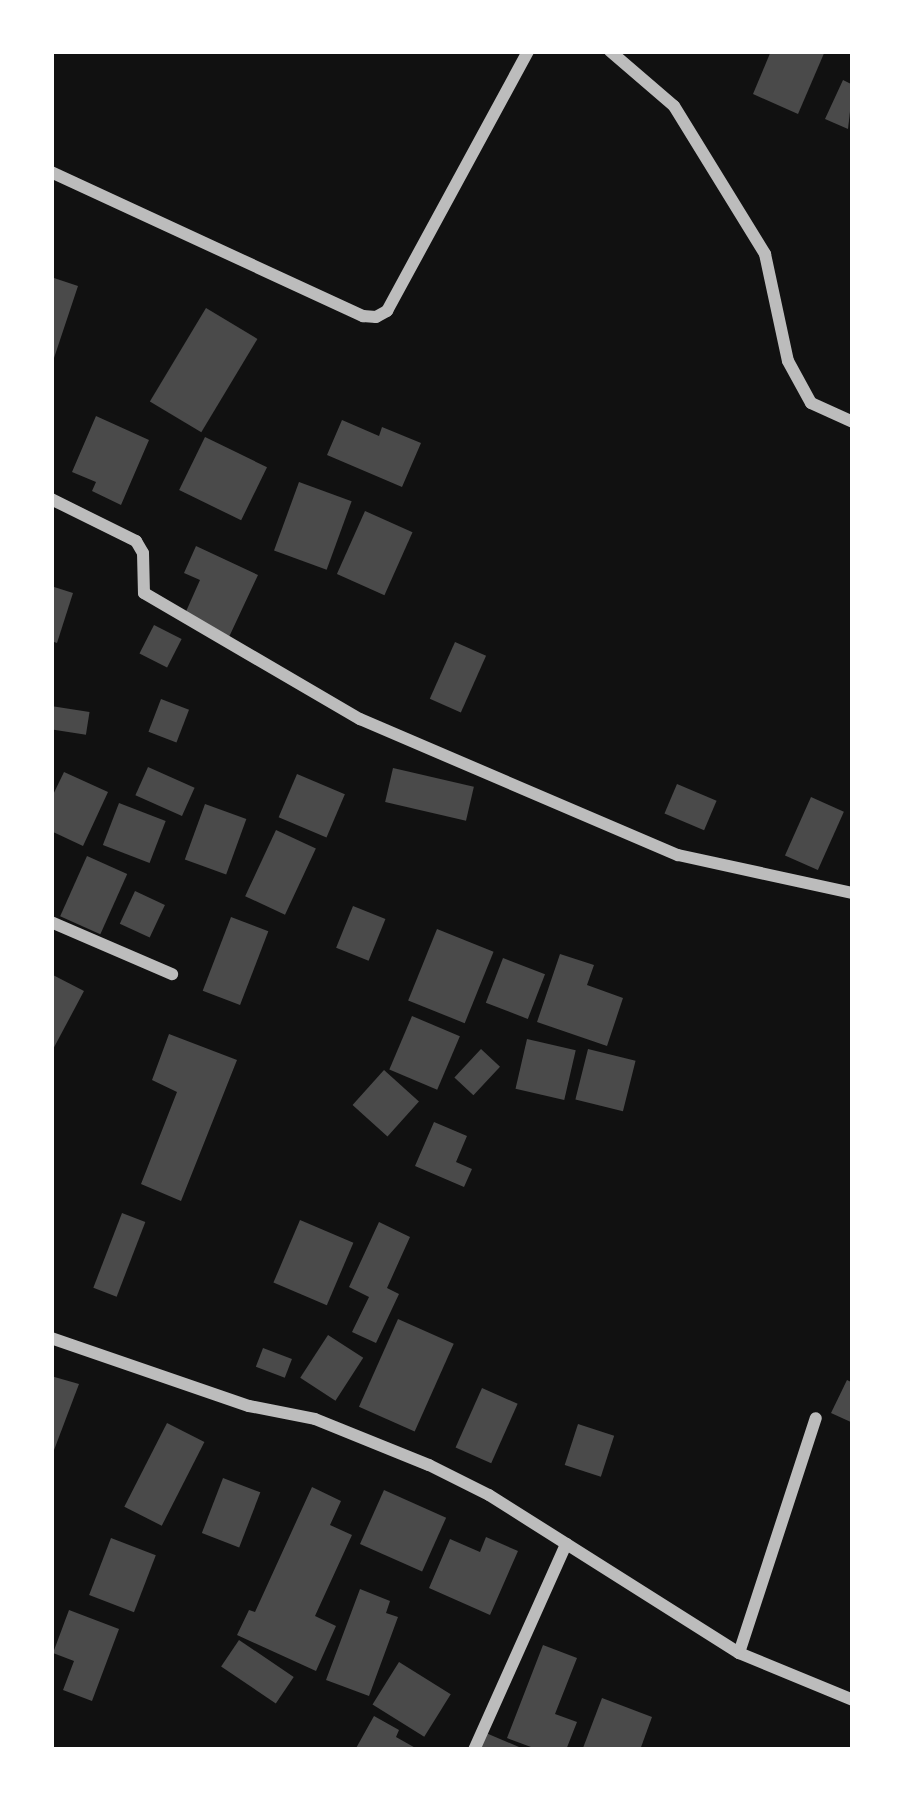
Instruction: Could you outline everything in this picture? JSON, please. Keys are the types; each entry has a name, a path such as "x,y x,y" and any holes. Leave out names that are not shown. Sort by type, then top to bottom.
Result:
{"street":[{"path":"51,172 363,316 376,316 387,311 528,51"},
{"path":"610,51 674,106 766,254 788,362 811,403 853,422"},
{"path":"51,499 136,541 142,553 145,593 360,719 678,855 853,893"},
{"path":"51,922 172,974"},
{"path":"51,1338 249,1406 356,1433 489,1496 739,1653 853,1700"},
{"path":"739,1653 816,1418"},
{"path":"474,1750 566,1544"}],"building":[{"path":"771,51 825,51 798,114 753,94"},
{"path":"843,80 853,85 848,129 825,119"},
{"path":"51,277 78,286 52,364 51,364"},
{"path":"206,308 257,339 201,432 150,401"},
{"path":"96,416 149,440 121,505 92,491 96,482 72,472"},
{"path":"342,420 379,436 382,427 421,443 402,487 327,455"},
{"path":"205,437 267,467 241,520 179,490"},
{"path":"299,482 352,501 327,570 274,551"},
{"path":"365,511 413,532 384,595 337,574"},
{"path":"196,546 258,575 229,637 184,616 200,580 184,573"},
{"path":"51,586 73,593 57,643 51,641"},
{"path":"154,625 182,639 167,668 139,654"},
{"path":"455,642 486,656 461,712 430,699"},
{"path":"161,699 189,710 176,742 148,732"},
{"path":"51,706 90,712 86,735 51,729"},
{"path":"148,767 195,788 182,816 135,795"},
{"path":"393,768 474,787 466,821 385,802"},
{"path":"64,772 108,792 83,846 51,831 51,799"},
{"path":"297,774 345,794 327,838 279,817"},
{"path":"677,784 717,801 704,830 664,813"},
{"path":"811,797 844,812 818,870 785,855"},
{"path":"119,803 166,821 150,863 103,845"},
{"path":"205,804 246,819 226,874 185,859"},
{"path":"276,830 316,849 285,915 245,896"},
{"path":"87,856 127,874 100,934 60,916"},
{"path":"135,891 165,905 150,938 120,924"},
{"path":"353,906 385,919 369,961 336,948"},
{"path":"231,917 268,931 240,1005 203,991"},
{"path":"437,929 494,952 465,1023 408,1000"},
{"path":"560,954 594,965 587,985 623,998 607,1046 537,1022"},
{"path":"503,958 545,974 528,1019 486,1003"},
{"path":"51,974 84,991 51,1053"},
{"path":"412,1016 460,1036 437,1090 389,1069"},
{"path":"169,1034 237,1060 181,1201 141,1184 177,1092 152,1080"},
{"path":"527,1039 576,1050 564,1100 516,1089"},
{"path":"481,1049 500,1067 473,1095 454,1078"},
{"path":"588,1049 636,1061 623,1111 575,1099"},
{"path":"384,1070 419,1101 387,1136 353,1105"},
{"path":"434,1122 467,1136 456,1162 472,1169 464,1187 415,1166"},
{"path":"122,1213 145,1222 117,1297 93,1288"},
{"path":"300,1220 353,1243 327,1305 273,1283"},
{"path":"379,1222 410,1237 387,1288 399,1294 376,1343 352,1332 369,1297 349,1287"},
{"path":"398,1319 454,1344 415,1432 359,1407"},
{"path":"328,1335 363,1358 335,1401 300,1378"},
{"path":"263,1348 292,1359 285,1378 256,1367"},
{"path":"51,1376 79,1384 51,1458"},
{"path":"847,1380 853,1383 853,1423 831,1413"},
{"path":"482,1388 518,1404 491,1463 456,1447"},
{"path":"167,1423 204,1442 162,1526 124,1507"},
{"path":"578,1424 614,1436 601,1477 565,1465"},
{"path":"223,1478 260,1492 239,1547 202,1533"},
{"path":"312,1487 341,1501 330,1525 352,1535 315,1616 336,1626 316,1671 237,1635 249,1610 255,1612"},
{"path":"384,1490 446,1518 422,1572 360,1544"},
{"path":"486,1537 518,1551 490,1615 429,1588 450,1539 480,1552"},
{"path":"111,1538 156,1555 134,1612 89,1595"},
{"path":"360,1589 390,1601 386,1613 398,1617 369,1696 326,1680"},
{"path":"69,1610 119,1629 92,1701 63,1690 74,1661 53,1653"},
{"path":"239,1640 294,1677 276,1703 221,1667"},
{"path":"543,1645 577,1658 555,1714 577,1722 566,1750 539,1750 507,1738"},
{"path":"399,1662 451,1694 424,1737 373,1704"},
{"path":"602,1698 652,1717 640,1750 583,1748"},
{"path":"374,1716 399,1730 396,1737 419,1750 355,1750"},
{"path":"486,1733 526,1750 479,1750"}]}
